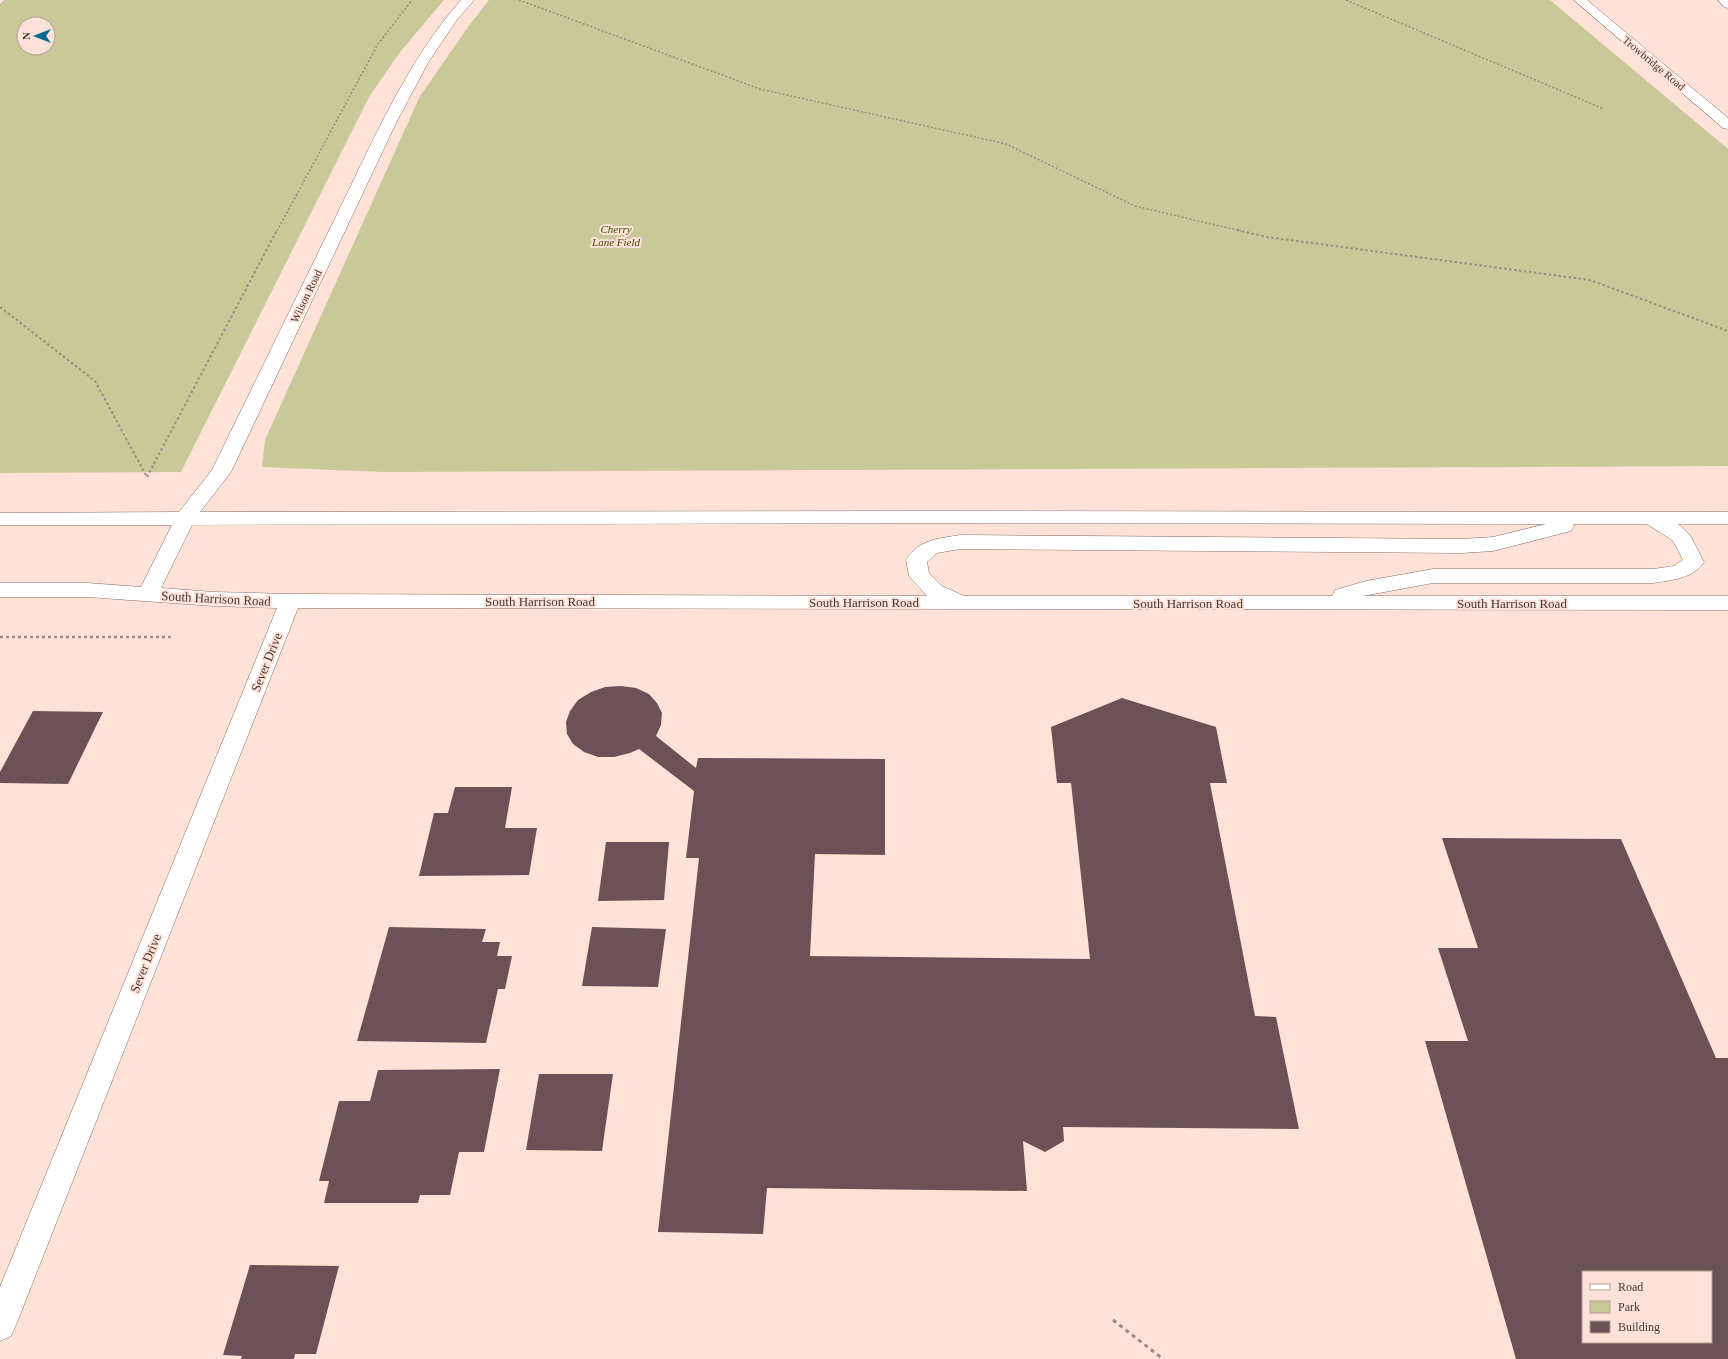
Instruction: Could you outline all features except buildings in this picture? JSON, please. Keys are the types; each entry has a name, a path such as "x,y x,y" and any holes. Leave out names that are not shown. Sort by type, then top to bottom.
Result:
{"street":[{"name":"Wilson Road","path":"148,594 185,518 221,472 389,123 422,61 452,18 468,0"},
{"name":"Trowbridge Road","path":"1580,0 1728,125"},
{"path":"1724,0 1728,4"},
{"path":"0,519 934,517 1728,518"},
{"path":"960,603 935,591 919,576 916,560 931,547 960,542 1461,546 1493,544 1594,519"},
{"path":"1316,603 1366,588 1433,576 1653,576 1679,572 1694,562 1686,542 1673,529 1653,519"},
{"name":"South Harrison Road","path":"0,590 87,590 214,599 290,601 1728,603"},
{"name":"Sever Drive","path":"0,1325 290,601"}],"path":[{"path":"0,307 95,381 148,478 272,239 378,44 412,0"},
{"path":"519,0 760,89 1006,144 1136,206 1267,237 1590,280 1728,331"},
{"path":"1346,0 1604,109"},
{"path":"0,637 172,637"},
{"path":"1113,1320 1163,1359"}],"green space":[{"path":"4,0 444,0 400,52 369,97 181,472 0,473 0,4"},
{"name":"Cherry Lane Field","path":"489,0 1550,0 1728,149 1728,466 383,472 262,467 265,440 420,96 468,27"}]}
